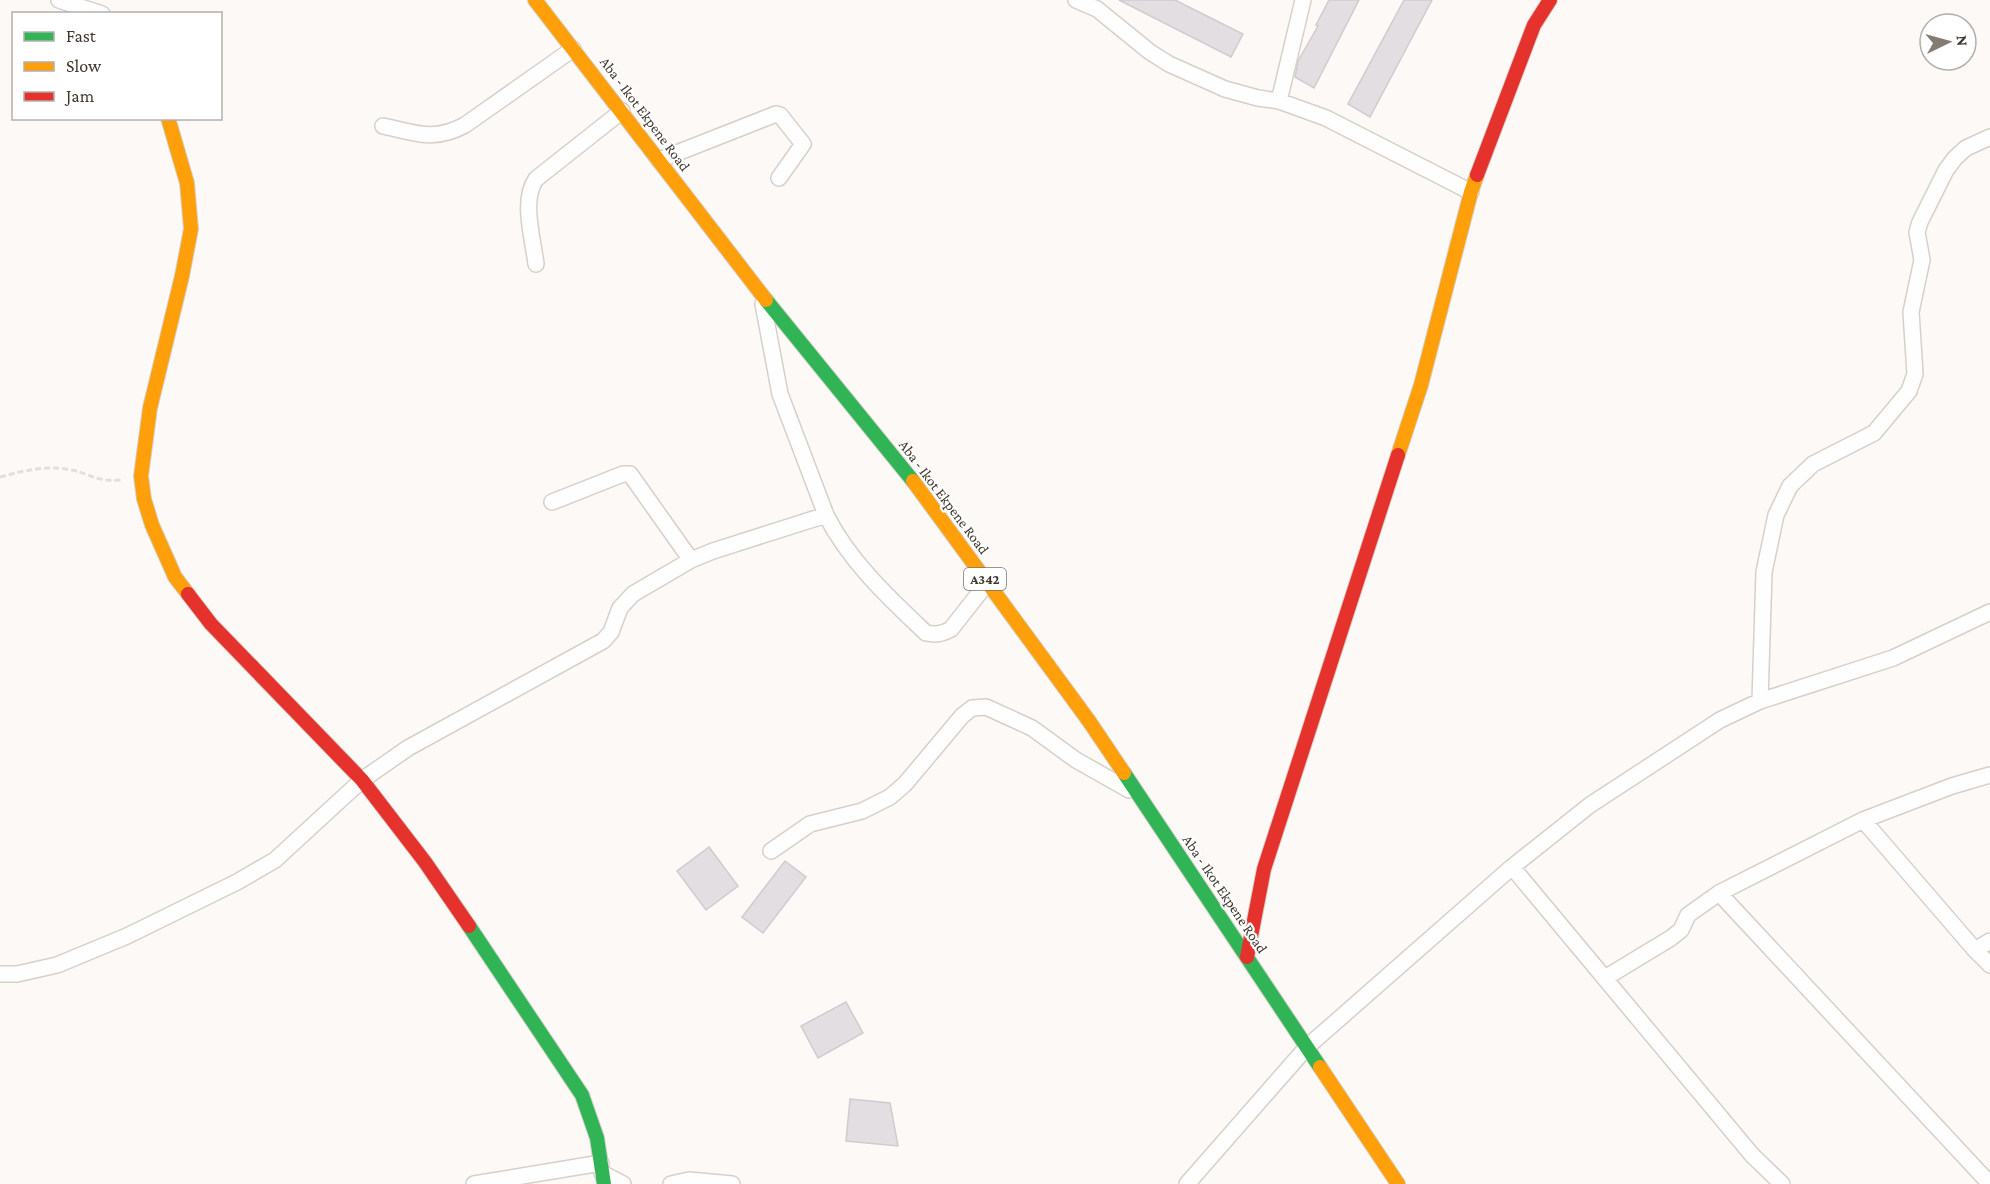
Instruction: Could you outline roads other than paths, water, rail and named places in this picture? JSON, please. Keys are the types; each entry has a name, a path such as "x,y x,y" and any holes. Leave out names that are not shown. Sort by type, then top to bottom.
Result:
{"main road":[{"name":"Aba - Ikot Ekpene Road","path":"535,0 760,292 930,502 1089,721 1398,1184"},
{"path":"1247,957 1264,868 1421,385 1471,192 1534,25 1550,0"},
{"path":"169,120 187,183 191,229 150,408 141,476 144,499 152,525 175,577 211,624 362,780 431,871 582,1095 593,1119 602,1173"}],"street":[{"path":"59,0 96,12"},
{"path":"1076,0 1097,9 1150,52 1169,64 1225,89 1257,98 1279,101 1326,118 1471,192"},
{"path":"1279,101 1303,0"},
{"path":"383,126 435,136 449,133 465,125 573,49"},
{"path":"536,264 528,199 530,188 536,179 622,111"},
{"path":"659,160 776,114 780,115 803,144 779,178"},
{"path":"1760,701 1764,572 1776,515 1790,486 1813,464 1874,433 1909,391 1915,374 1911,312 1922,261 1917,232 1920,222 1946,170 1955,158 1966,148 1990,137"},
{"path":"760,292 780,394 831,526 860,566 893,602 927,633 943,634 951,629 987,582"},
{"path":"552,502 623,474 630,474 691,560"},
{"path":"0,974 17,974 57,965 127,936 237,882 275,860 362,780 408,748 603,641 611,632 620,608 633,594 691,560 826,515"},
{"path":"1187,1184 1307,1047 1512,867 1590,805 1720,720 1760,701 1893,658 1990,612"},
{"path":"771,850 810,824 862,811 890,797 905,784 962,716 972,708 986,707 1032,728 1077,760 1139,796"},
{"path":"1605,978 1671,938 1681,930 1689,915 1719,893 1863,820 1952,786 1990,775"},
{"path":"1863,820 1990,965"},
{"path":"1512,867 1752,1155 1782,1184"},
{"path":"1719,893 1990,1184"},
{"path":"1975,950 1990,940"},
{"path":"474,1184 602,1173 623,1184"},
{"path":"671,1184 688,1180 732,1184"}]}
